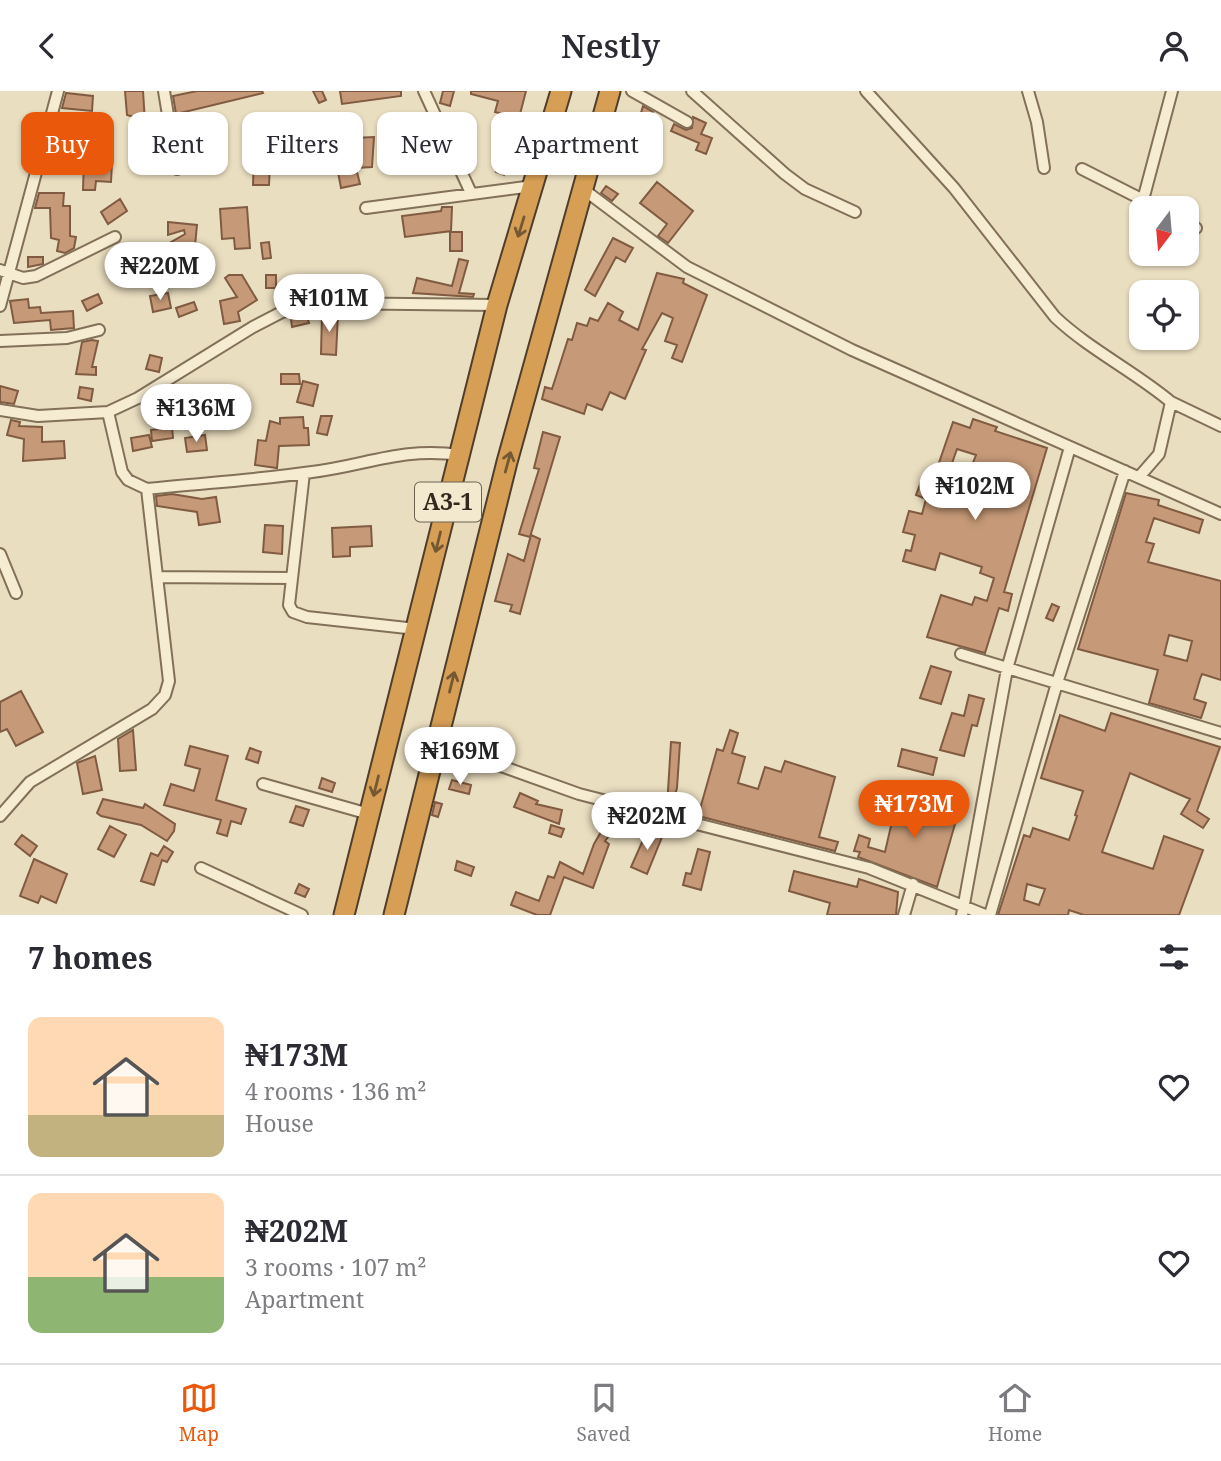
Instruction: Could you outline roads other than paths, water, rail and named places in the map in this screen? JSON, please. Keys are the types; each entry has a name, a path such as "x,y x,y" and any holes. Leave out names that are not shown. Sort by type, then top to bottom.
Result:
{"highway":[{"name":"A3-1","path":"344,915 498,305 561,91"},
{"name":"A3-1","path":"399,914 437,743 507,462 610,91"}],"street":[{"path":"0,306 4,272 58,91"},
{"path":"164,91 168,112"},
{"path":"424,91 471,193"},
{"path":"632,91 687,122"},
{"path":"692,91 805,189 855,212"},
{"path":"866,91 954,188 1055,317 1075,335 1119,362 1171,402 1221,426"},
{"path":"1028,91 1037,122 1044,168"},
{"path":"1144,196 1172,91"},
{"path":"1082,169 1135,196"},
{"path":"366,208 533,186"},
{"path":"583,189 687,267 852,350 1221,514"},
{"path":"4,272 23,278 36,276 115,237"},
{"path":"0,410 38,417 108,412 138,398 282,312 321,303 498,305"},
{"path":"0,341 67,338 99,330"},
{"path":"1139,477 1159,454 1171,402"},
{"path":"108,412 122,472 128,480 147,489 304,473 405,452 427,450 460,455"},
{"path":"962,910 1007,669 1070,447"},
{"path":"437,743 579,794 857,865 914,884 962,910 987,915 1125,471"},
{"path":"304,473 289,605 301,615 416,629"},
{"path":"1,811 30,782 152,709 164,695 169,681 147,489"},
{"path":"0,554 16,593"},
{"path":"157,577 292,578"},
{"path":"961,654 1221,733"},
{"path":"263,784 369,814"},
{"path":"201,868 302,915"},
{"path":"904,915 914,884"}]}
